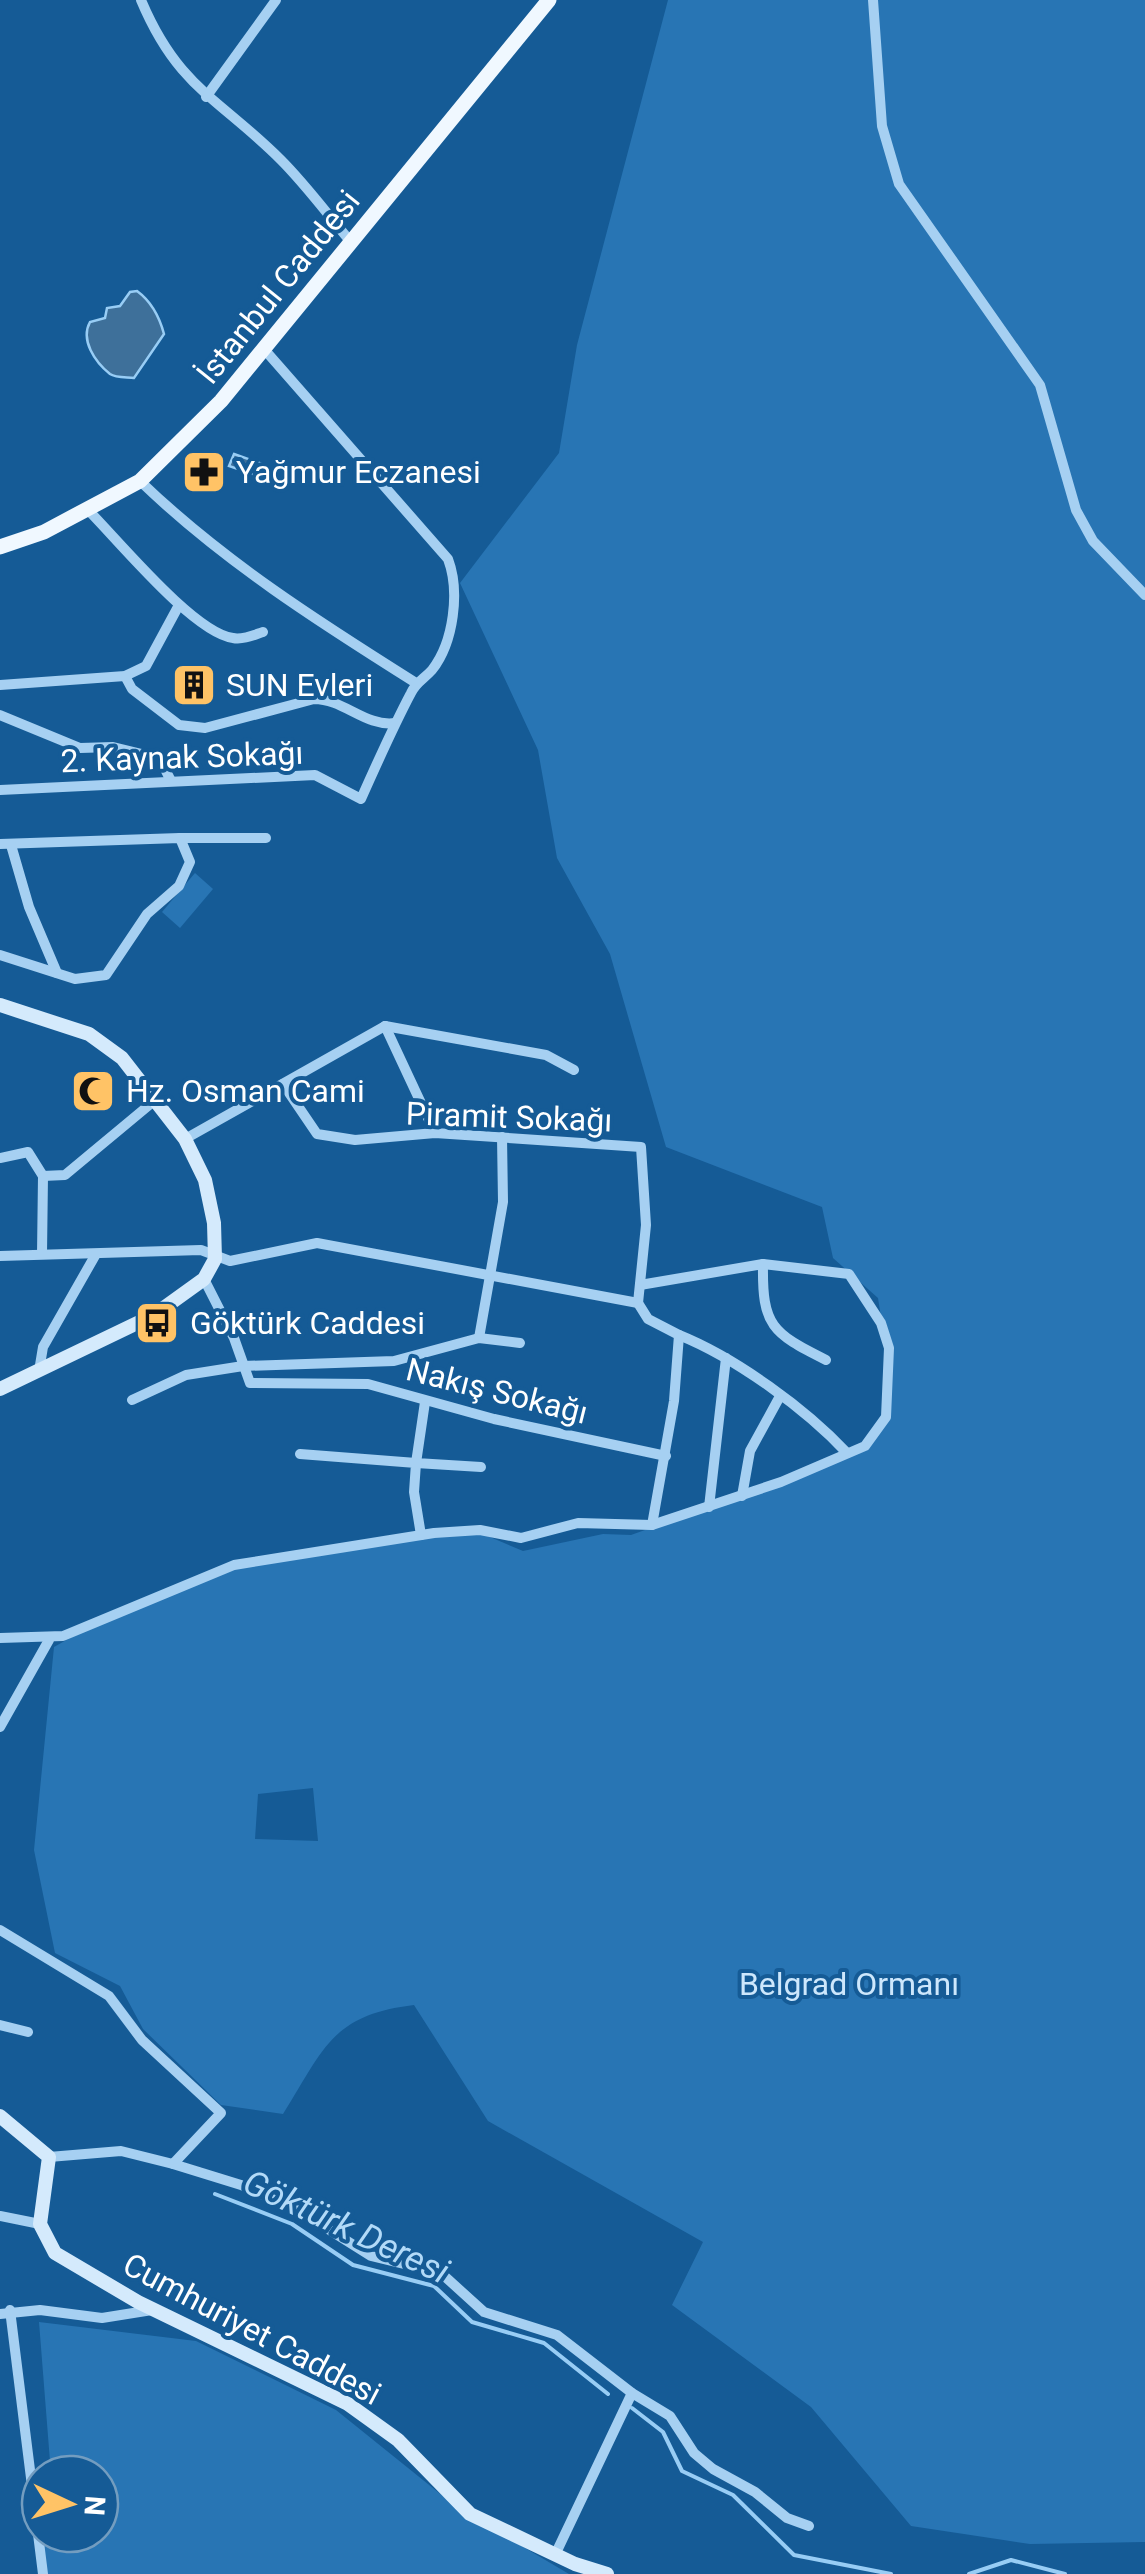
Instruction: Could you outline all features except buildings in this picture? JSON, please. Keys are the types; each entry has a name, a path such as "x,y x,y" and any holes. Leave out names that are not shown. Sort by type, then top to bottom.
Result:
{"main road":[{"name":"İstanbul Caddesi","path":"0,547 88,510 140,481 222,401 549,0"},
{"path":"0,1005 89,1034 108,1045 186,1139 205,1180 214,1223 215,1259 204,1279 154,1315 0,1388"},
{"path":"0,2116 49,2156 40,2224"},
{"name":"Cumhuriyet Caddesi","path":"40,2224 55,2253 154,2310 348,2404 398,2440 470,2514 555,2555 607,2574"}],"street":[{"path":"141,0 157,39 206,96 281,160 351,242"},
{"path":"206,96 276,0"},
{"path":"873,0 882,126 899,184 1040,386 1076,510 1093,541 1145,595"},
{"path":"125,676 132,689 179,724 205,728 314,699 332,699 383,724 395,723 416,683 434,668 444,646 456,595 448,559 264,349"},
{"path":"140,481 177,516 308,618 416,683"},
{"path":"88,510 179,605 221,635 237,640 264,632"},
{"path":"0,685 125,676 146,666 179,605"},
{"path":"0,715 80,748 113,747 146,755 164,766 171,781"},
{"name":"2. Kaynak Sokağı","path":"0,790 315,775 361,799 395,723"},
{"path":"57,973 6,844 79,838 266,838"},
{"path":"0,955 92,980 106,976 147,914 188,873 188,850 180,838"},
{"path":"384,1026 436,1133"},
{"path":"186,1139 384,1026 546,1054 574,1070"},
{"name":"Piramit Sokağı","path":"283,1084 317,1134 355,1140 436,1133 641,1147 646,1224 640,1285"},
{"path":"43,1176 64,1174 154,1102"},
{"path":"480,1338 488,1272 504,1202 502,1137"},
{"path":"0,1158 28,1152 43,1176 42,1254"},
{"path":"0,1256 202,1250 215,1259 230,1261 317,1243 638,1303"},
{"path":"39,1371 43,1347 96,1254"},
{"path":"763,1264 762,1305 782,1338 826,1360"},
{"path":"0,1638 49,1640 234,1564 421,1534 480,1530 521,1538 578,1523 652,1525 742,1496 847,1454 874,1438 886,1417 891,1362 886,1334 849,1274 763,1264 640,1285 638,1303 648,1319 726,1358 826,1430 847,1454"},
{"path":"204,1279 243,1366"},
{"path":"652,1525 666,1456 680,1335"},
{"path":"132,1400 186,1375 243,1366 394,1361 480,1338 520,1343"},
{"path":"709,1507 726,1358"},
{"name":"Nakış Sokağı","path":"243,1366 250,1383 368,1384 425,1402 666,1456"},
{"path":"742,1496 750,1450 778,1398"},
{"path":"421,1534 414,1492 425,1402"},
{"path":"300,1454 482,1467"},
{"path":"0,1727 49,1640"},
{"path":"0,1930 109,1996 142,2040 221,2113 173,2164"},
{"path":"0,2025 28,2032"},
{"path":"49,2156 121,2151 173,2164 240,2185 301,2212 370,2256 442,2273 484,2312 558,2335 632,2394 670,2416 694,2453 713,2469 787,2518 809,2526"},
{"path":"0,2216 40,2224"},
{"path":"42,2574 5,2312 102,2318 154,2310"},
{"path":"555,2555 632,2394"}],"green space":[{"name":"Belgrad Ormanı","path":"668,0 1145,0 1145,2542 1030,2544 911,2526 811,2407 672,2305 703,2242 488,2121 414,2005 364,2017 347,2027 321,2054 283,2114 221,2105 143,2029 120,1986 55,1953 34,1850 54,1647 132,1603 239,1567 406,1537 483,1534 523,1551 603,1534 631,1535 776,1483 865,1442 884,1410 886,1349 878,1298 833,1258 822,1207 666,1147 610,954 557,858 538,750 460,583 559,453 577,345","holes":["313,1788 318,1841 255,1839 258,1794"]},
{"path":"195,873 213,889 180,928 162,912"},
{"path":"39,2322 196,2341 336,2410 459,2509 569,2574 40,2574 38,2554 120,2554 120,2454 49,2454"}],"shaded area":[{"path":"137,291 155,311 164,334 134,378 115,376 94,357 87,329 90,322 105,318 107,308 120,306 130,292"},
{"path":"234,454 268,466 264,478 229,466"}],"waterway":[{"name":"Göktürk Deresi","path":"215,2194 292,2224 353,2265 434,2286 472,2322 544,2343 608,2394"},
{"name":"Göktürk Deresi","path":"632,2408 663,2432 682,2471 733,2495 794,2555 891,2574"},
{"name":"Göktürk Deresi","path":"969,2574 1011,2560 1065,2574"}],"place":[{"name":"Yağmur Eczanesi","path":"204,472"},
{"name":"SUN Evleri","path":"194,685"},
{"name":"Hz. Osman Cami","path":"93,1091"},
{"name":"Göktürk Caddesi","path":"157,1323"}]}
